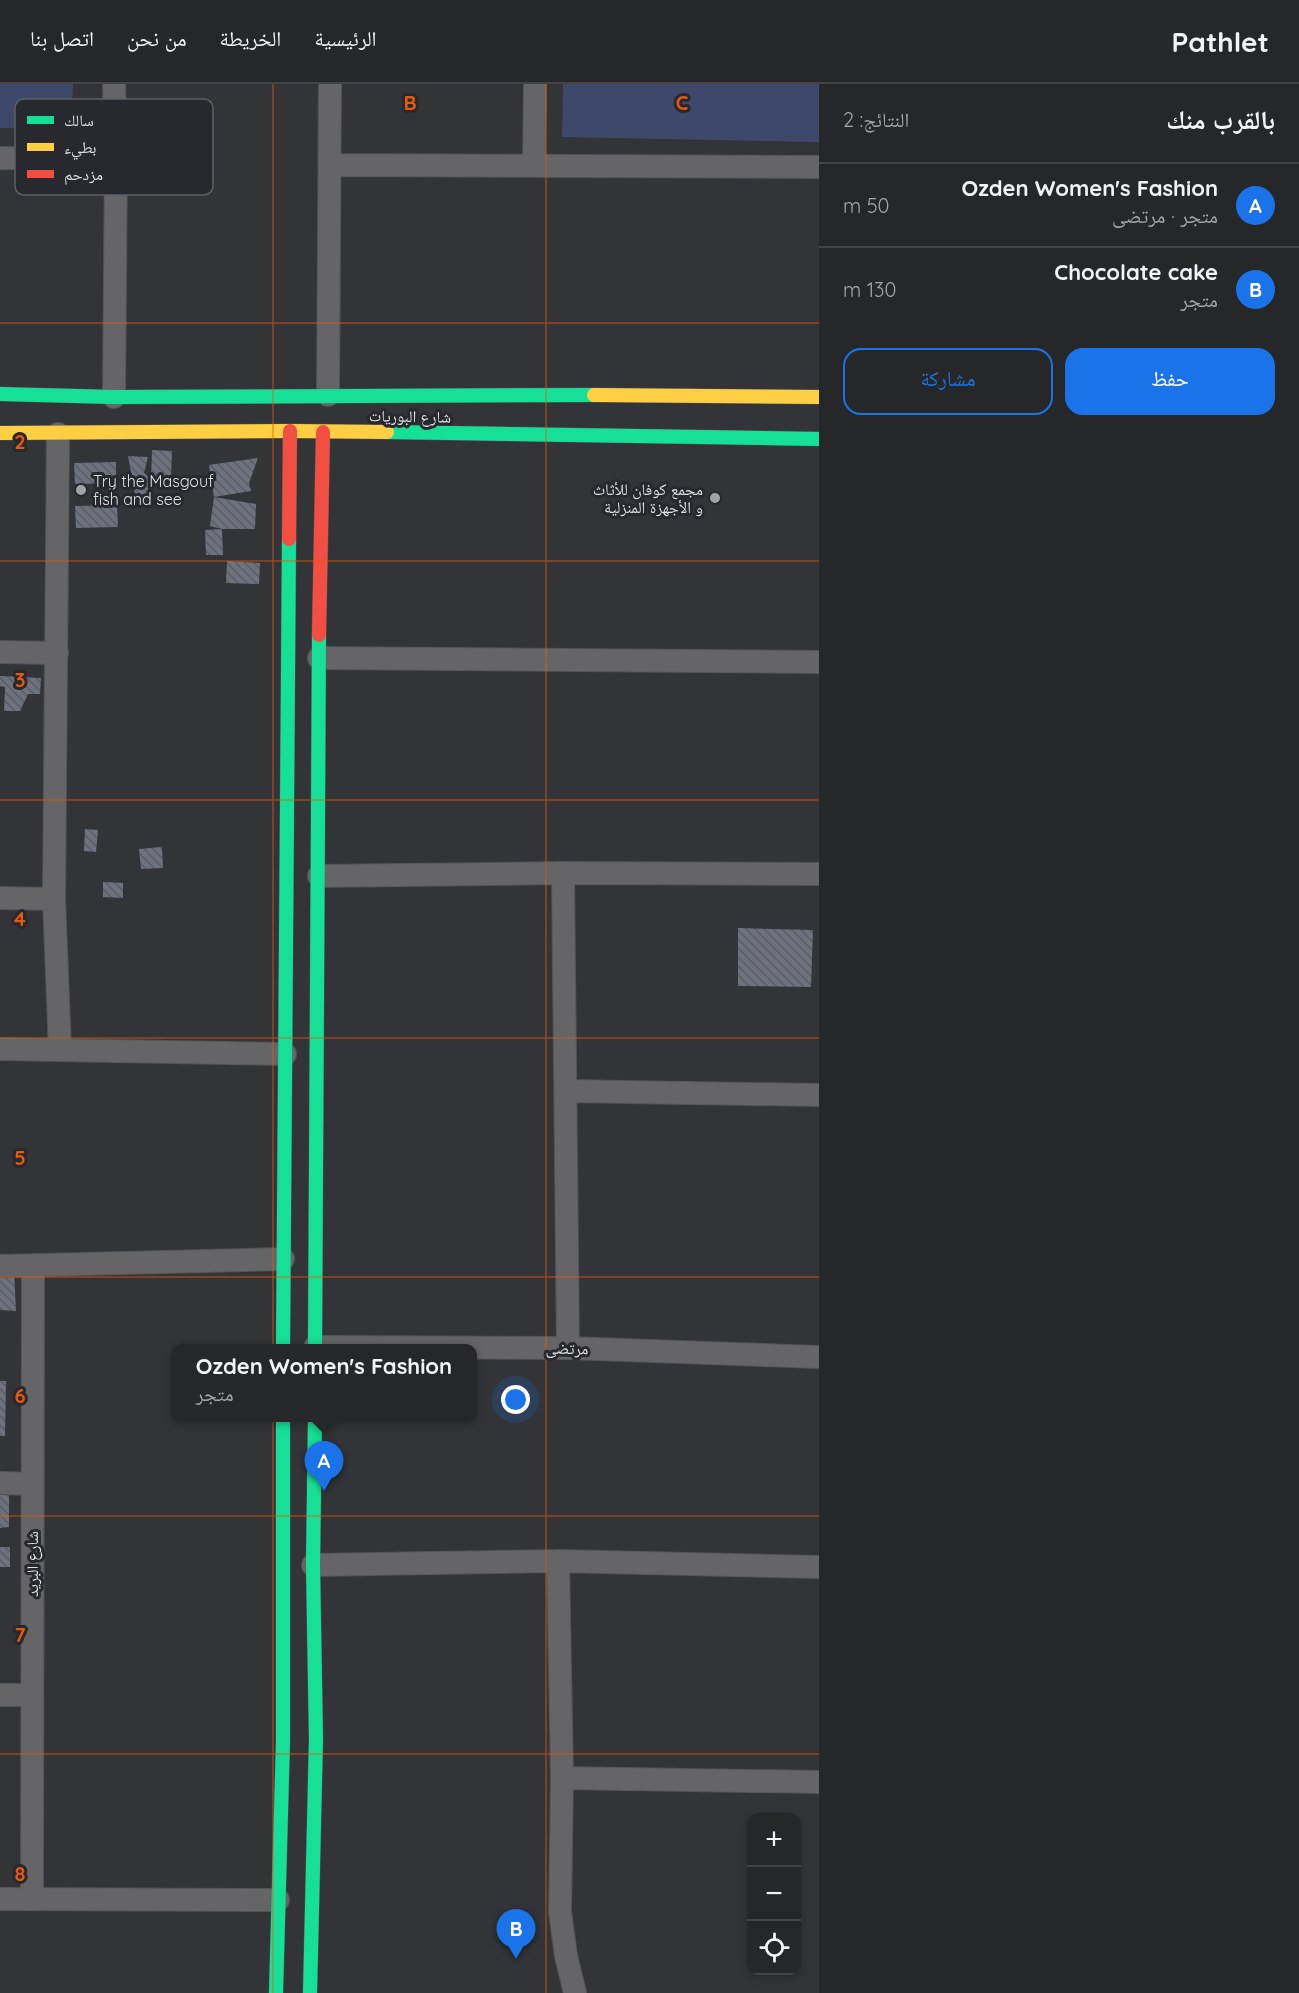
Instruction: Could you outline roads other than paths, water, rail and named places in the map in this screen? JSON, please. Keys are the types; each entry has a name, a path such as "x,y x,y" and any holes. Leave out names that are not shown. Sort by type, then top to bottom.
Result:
{"street":[{"path":"114,84 114,99"},
{"path":"328,395 330,84"},
{"path":"534,165 535,84"},
{"path":"0,158 15,158"},
{"path":"330,165 819,167"},
{"path":"114,397 116,195"},
{"name":"شارع البوريات","path":"0,394 114,397 328,395 576,401 669,396 819,397"},
{"path":"662,409 669,396"},
{"path":"662,424 669,437"},
{"name":"شارع البوريات","path":"0,432 58,434 578,428 669,437 819,439"},
{"path":"283,1344 290,431"},
{"path":"315,1344 323,432"},
{"path":"58,434 54,899 60,1050"},
{"path":"0,652 57,653"},
{"path":"320,658 819,662"},
{"path":"319,876 563,873 819,874"},
{"path":"563,873 568,1348"},
{"path":"0,898 54,899"},
{"path":"0,1048 285,1054"},
{"path":"566,1091 819,1095"},
{"path":"0,1266 283,1258"},
{"name":"شارع البريد","path":"32,1899 33,1265"},
{"name":"مرتضى","path":"477,1348 568,1348 819,1357"},
{"path":"283,1422 299,1661 299,1738 310,1993"},
{"path":"276,1993 278,1900 299,1738 299,1661 313,1565 315,1422"},
{"path":"0,1484 32,1484"},
{"path":"313,1565 558,1561 819,1567"},
{"path":"558,1561 562,1778 560,1912 566,1956 575,1993"},
{"path":"0,1695 32,1695"},
{"path":"562,1778 819,1782"},
{"path":"0,1899 278,1900"}],"place":[{"name":"Try the Masgouf fish and see","path":"81,490"},
{"name":"مجمع كوفان للأثاث و الأجهزة المنزلية","path":"715,498"},
{"name":"Ozden Women's Fashion","path":"324,1491"},
{"name":"Chocolate cake","path":"516,1959"}]}
